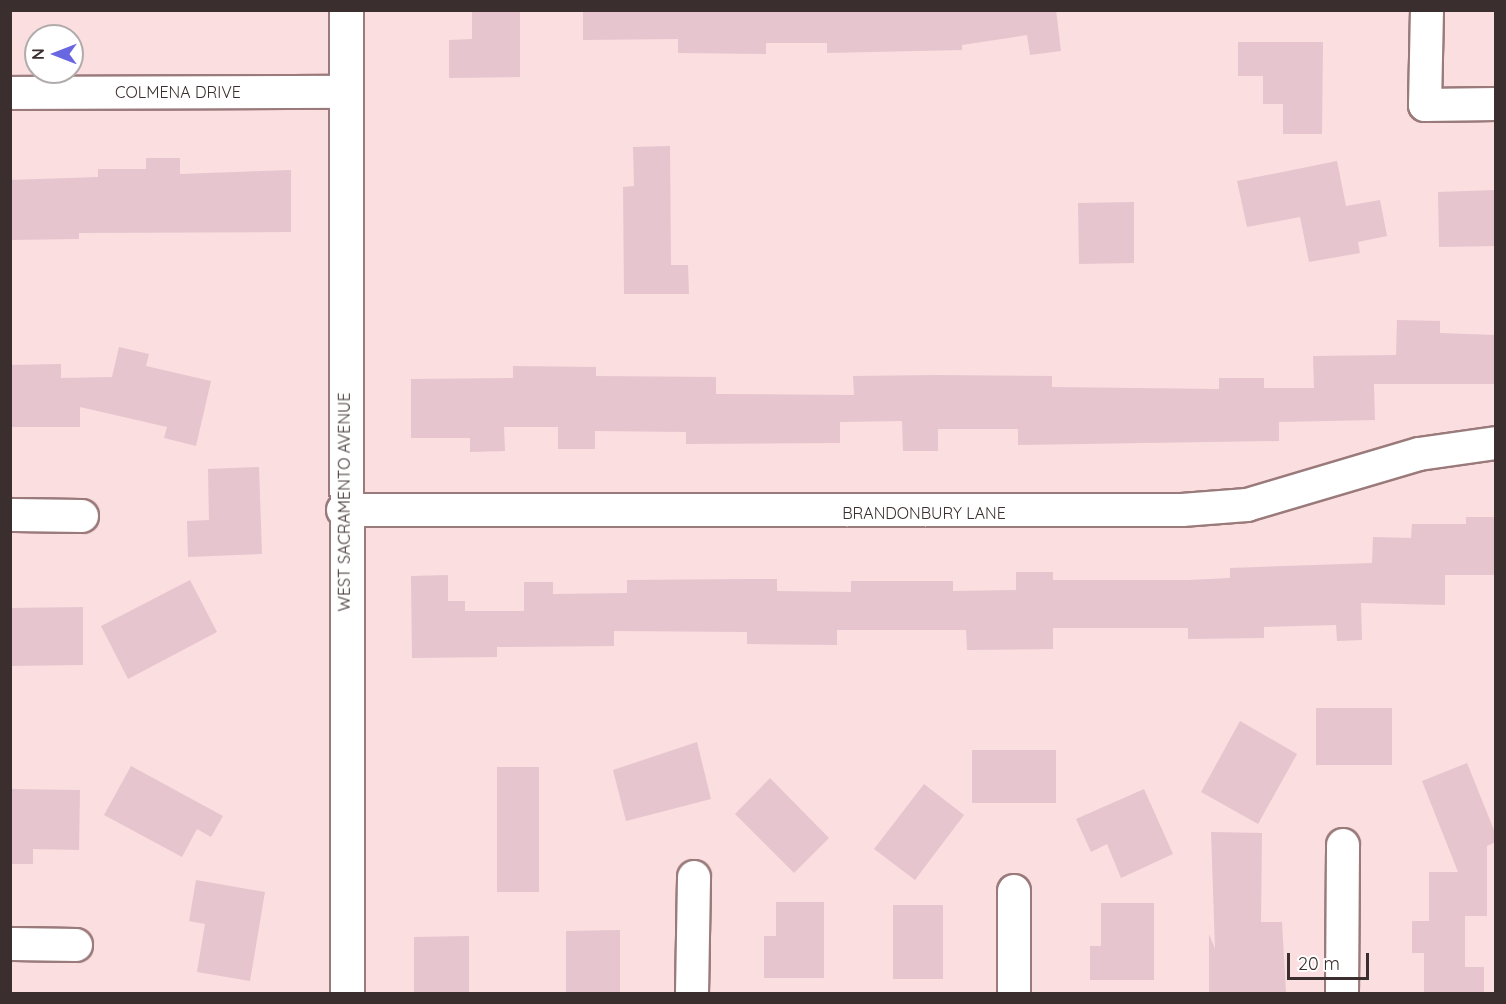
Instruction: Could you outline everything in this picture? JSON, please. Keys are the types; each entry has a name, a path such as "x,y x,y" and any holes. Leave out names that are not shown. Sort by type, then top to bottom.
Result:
{"street":[{"name":"WEST SACRAMENTO AVENUE","path":"346,10 343,510 347,993"},
{"path":"1427,10 1425,105 1496,104"},
{"name":"COLMENA DRIVE","path":"10,93 346,92"},
{"name":"BRANDONBURY LANE","path":"343,510 1182,510 1247,505 1419,454 1496,443"},
{"path":"10,515 82,516"},
{"path":"1342,845 1342,993"},
{"path":"692,993 694,877"},
{"path":"1014,891 1014,993"},
{"path":"10,945 76,945"}],"building":[{"path":"472,10 520,10 520,77 449,78 449,40 472,39"},
{"path":"583,10 1056,10 1061,51 1030,55 1027,35 962,45 962,50 827,53 827,43 766,43 766,54 678,53 678,39 583,40"},
{"path":"1238,42 1323,42 1322,134 1283,134 1283,104 1263,104 1263,76 1238,76"},
{"path":"670,146 671,265 688,265 689,294 624,294 623,187 634,186 633,147"},
{"path":"146,158 180,158 180,174 291,170 291,232 79,233 79,239 10,240 10,180 98,177 98,169 146,169"},
{"path":"1337,161 1346,206 1380,200 1387,236 1358,242 1360,253 1309,262 1300,217 1247,227 1237,181"},
{"path":"1496,190 1496,246 1439,247 1438,192"},
{"path":"1134,202 1134,263 1079,264 1078,203"},
{"path":"1397,320 1440,321 1440,333 1496,335 1496,384 1374,384 1375,420 1279,422 1279,441 1018,445 1018,429 938,429 938,451 903,451 902,421 840,422 840,443 686,444 686,432 595,431 595,449 558,449 558,427 504,427 505,451 470,452 470,438 411,438 411,379 513,378 513,366 596,367 596,376 716,377 716,394 854,395 853,376 937,375 1052,376 1052,387 1219,389 1219,378 1264,378 1264,388 1314,388 1313,356 1396,355"},
{"path":"119,347 149,354 146,366 211,381 196,446 164,438 167,427 80,407 80,427 10,427 10,365 61,364 61,378 112,377"},
{"path":"259,467 262,554 188,557 187,521 209,520 208,469"},
{"path":"1466,517 1496,517 1496,575 1445,575 1445,605 1361,603 1362,640 1337,641 1336,625 1264,627 1264,638 1188,639 1188,628 1053,628 1053,649 967,650 966,630 837,630 837,645 747,644 747,632 614,631 614,646 497,647 497,657 412,658 411,576 448,575 448,601 465,601 465,611 524,611 524,582 553,582 553,594 627,593 627,580 777,579 777,591 851,592 851,581 953,581 953,591 1016,590 1016,572 1053,572 1053,580 1188,580 1230,578 1230,568 1372,563 1373,537 1411,538 1412,524 1466,524"},
{"path":"190,580 217,632 128,679 101,626"},
{"path":"83,607 83,665 10,666 10,608"},
{"path":"1316,708 1392,708 1392,765 1316,765"},
{"path":"1240,721 1297,754 1258,824 1201,792"},
{"path":"697,742 711,799 626,821 613,770"},
{"path":"972,750 1056,750 1056,803 972,803"},
{"path":"1467,763 1496,835 1496,842 1487,846 1487,916 1465,916 1465,967 1484,967 1484,993 1424,993 1424,953 1412,953 1412,921 1429,921 1429,872 1458,872 1422,781"},
{"path":"131,766 223,816 211,837 197,829 182,857 104,815"},
{"path":"497,767 539,767 539,892 497,892"},
{"path":"770,778 829,838 794,873 735,814"},
{"path":"924,784 964,815 915,880 874,849"},
{"path":"10,789 80,790 79,850 33,849 33,864 10,864"},
{"path":"1144,789 1173,854 1121,878 1107,844 1091,852 1076,819"},
{"path":"1211,832 1262,833 1261,922 1282,922 1286,993 1209,993 1209,934 1215,949"},
{"path":"196,880 265,892 250,981 197,972 205,924 189,921"},
{"path":"776,902 824,902 824,978 764,978 764,936 776,936"},
{"path":"1101,903 1154,903 1154,980 1090,980 1090,946 1101,946"},
{"path":"893,905 943,905 943,979 893,979"},
{"path":"620,930 620,993 566,993 566,931"},
{"path":"469,936 469,993 414,993 414,937"}]}
